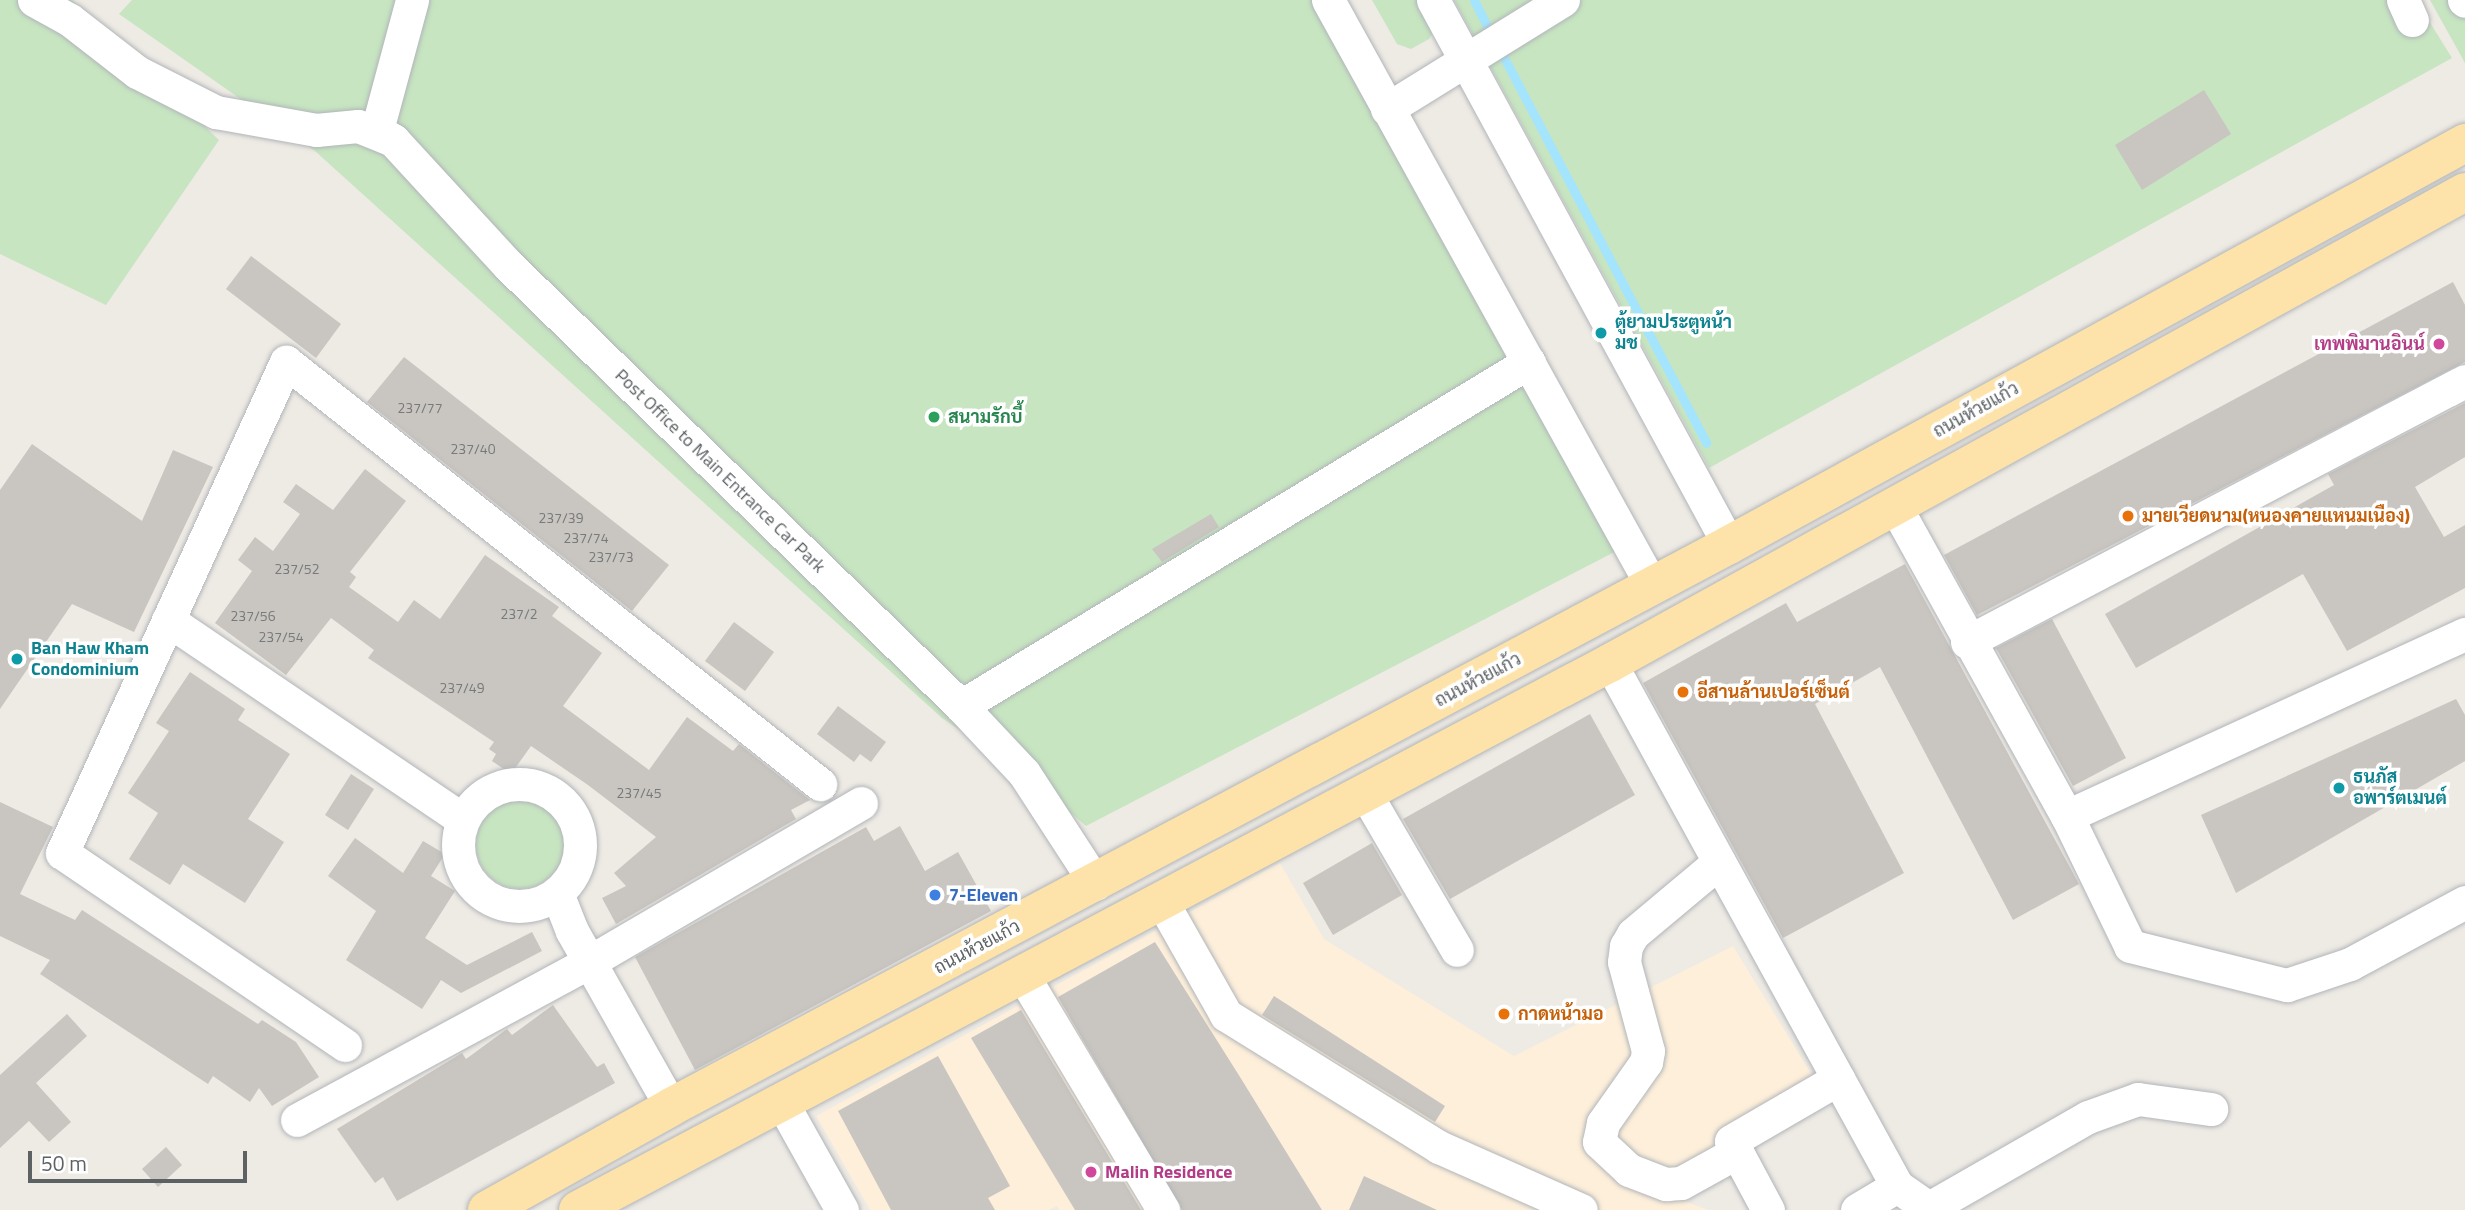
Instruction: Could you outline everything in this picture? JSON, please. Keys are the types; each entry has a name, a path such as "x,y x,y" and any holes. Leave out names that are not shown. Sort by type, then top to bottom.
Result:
{"main road":[{"name":"ถนนห้วยแก้ว","path":"497,1208 671,1107 1096,884 1729,545 2465,143"},
{"path":"578,1210 1364,791 1610,663 2465,192"},
{"path":"1729,545 1751,585"},
{"path":"1652,586 1674,628"}],"street":[{"path":"34,0 70,20 137,72 216,112 316,130 358,126 377,130 393,140 509,266 961,706 1024,773 1096,884"},
{"path":"377,130 412,0"},
{"path":"1328,0 1652,586"},
{"path":"1433,0 1486,49 1729,545"},
{"path":"1387,109 1563,0"},
{"path":"345,1045 62,853 286,362 820,784"},
{"path":"961,706 1529,362"},
{"path":"1967,642 2465,382"},
{"path":"1895,506 1967,642 2067,817 2130,946 2287,985 2350,964 2465,902"},
{"path":"961,706 1196,550"},
{"path":"168,620 463,820"},
{"path":"2067,817 2465,634"},
{"path":"1610,663 1897,1186 1929,1208 2088,1117 2138,1099 2211,1109"},
{"path":"509,784 548,790 565,803 580,839 579,859 557,893 522,906 487,898 464,872 458,855 463,820 490,790 509,784"},
{"path":"1364,791 1457,950"},
{"path":"297,1120 589,962 861,803"},
{"path":"1719,862 1633,934 1626,946 1625,962 1648,1051 1646,1062 1603,1123 1599,1142 1629,1170 1666,1184 1681,1183 1737,1152"},
{"path":"557,893 589,962 671,1107"},
{"path":"1161,900 1226,1015 1439,1147 1581,1210"},
{"path":"1022,974 1163,1210"},
{"path":"1768,1210 1731,1142 1838,1079"},
{"path":"781,1101 842,1210"},
{"path":"1857,1210 1897,1186"}],"shaded area":[{"path":"1280,863 1324,939 1514,1056 1733,946 1823,1093 1651,1188 1708,1210 1059,1210 1057,1206 1049,1210 870,1210 816,1116"}],"green space":[{"path":"0,0 72,0 219,140 106,305 0,254"},
{"path":"132,0 1328,0 1624,547 1086,826 1024,773 942,718 315,151 119,14"},
{"path":"1372,0 1420,0 1436,29 1429,39 1411,49 1397,44"},
{"path":"1454,0 2416,0 2452,58 1709,468"},
{"path":"2430,0 2465,0 2465,63"},
{"path":"511,801 529,801 545,808 557,820 564,836 564,854 557,870 545,882 529,889 511,889 495,882 483,870 476,854 476,836 483,820 495,808"}],"building":[{"path":"2204,90 2231,134 2142,190 2115,145"},
{"path":"251,256 341,324 316,358 226,289"},
{"path":"2453,282 2465,305 2465,362 1977,615 1944,555"},
{"path":"404,357 669,565 632,611 367,402"},
{"path":"2465,403 2465,457 2415,487 2444,537 2465,525 2465,588 2347,651 2303,574 2136,668 2105,614 2334,485 2328,474"},
{"path":"32,444 142,521 173,450 213,467 134,632 72,604 0,709 0,490"},
{"path":"365,469 406,501 350,572 356,577 349,587 398,622 414,600 440,619 485,555 559,607 552,616 602,653 563,706 649,770 687,717 733,751 739,744 810,800 791,810 796,819 616,924 602,898 626,886 614,873 656,837 588,785 531,746 511,774 492,761 496,754 489,749 494,742 368,658 374,650 331,618 286,675 215,623 252,571 238,560 255,537 273,551 300,514 283,502 296,484 333,510"},
{"path":"1211,514 1219,527 1162,562 1152,549"},
{"path":"1905,564 2079,884 2013,920 1880,667 1815,704 1904,873 1783,938 1643,683 1786,603 1797,622"},
{"path":"2052,619 2126,758 2073,786 1996,648"},
{"path":"734,622 774,652 745,691 705,661"},
{"path":"190,672 245,709 238,720 290,754 248,819 284,842 245,903 183,864 170,885 129,859 158,813 128,793 169,731 156,723"},
{"name":"ธนภัส อพาร์ตเมนต์","path":"2456,699 2465,715 2465,761 2236,893 2201,815"},
{"path":"838,706 886,742 871,762 860,754 854,762 817,734"},
{"path":"1590,714 1635,795 1450,899 1403,819"},
{"path":"351,774 374,789 348,830 325,815"},
{"path":"0,802 53,827 20,894 75,920 82,910 258,1024 262,1020 296,1042 319,1077 272,1106 259,1088 250,1102 213,1076 208,1084 40,974 50,960 0,936"},
{"path":"900,826 925,871 958,852 991,911 695,1070 635,957 866,827 874,841"},
{"path":"355,838 403,873 423,841 445,854 431,876 455,891 425,938 467,965 532,932 542,951 461,993 441,980 422,1009 346,960 376,911 328,876"},
{"path":"1372,843 1402,895 1333,935 1303,883"},
{"path":"1155,942 1322,1210 1182,1210 1058,997"},
{"path":"1274,996 1445,1106 1435,1122 1262,1015"},
{"path":"553,1005 597,1067 604,1063 615,1083 397,1201 383,1177 375,1183 337,1129 462,1053 466,1059 507,1029 512,1035"},
{"path":"1021,1010 1141,1210 1075,1210 971,1038"},
{"path":"67,1014 87,1036 36,1083 71,1122 49,1142 29,1121 0,1148 0,1075"},
{"path":"938,1056 1010,1186 988,1198 995,1210 891,1210 838,1111"},
{"path":"166,1147 182,1165 158,1187 142,1169"},
{"path":"1364,1176 1437,1210 1349,1210"}],"waterway":[{"path":"1474,0 1492,36"},
{"path":"1499,48 1706,443"}],"place":[{"name":"ตู้ยามประตูหน้า มช","path":"1601,333"},
{"name":"เทพพิมานอินน์","path":"2439,344"},
{"name":"สนามรักบี้","path":"934,417"},
{"name":"มายเวียดนาม(หนองคายแหนมเนือง)","path":"2128,516"},
{"name":"Ban Haw Kham Condominium","path":"17,659"},
{"name":"อีสานล้านเปอร์เซ็นต์","path":"1683,692"},
{"name":"ธนภัส อพาร์ตเมนต์","path":"2339,788"},
{"name":"7-Eleven","path":"935,895"},
{"name":"กาดหน้ามอ","path":"1504,1014"},
{"name":"Malin Residence","path":"1091,1172"}]}
